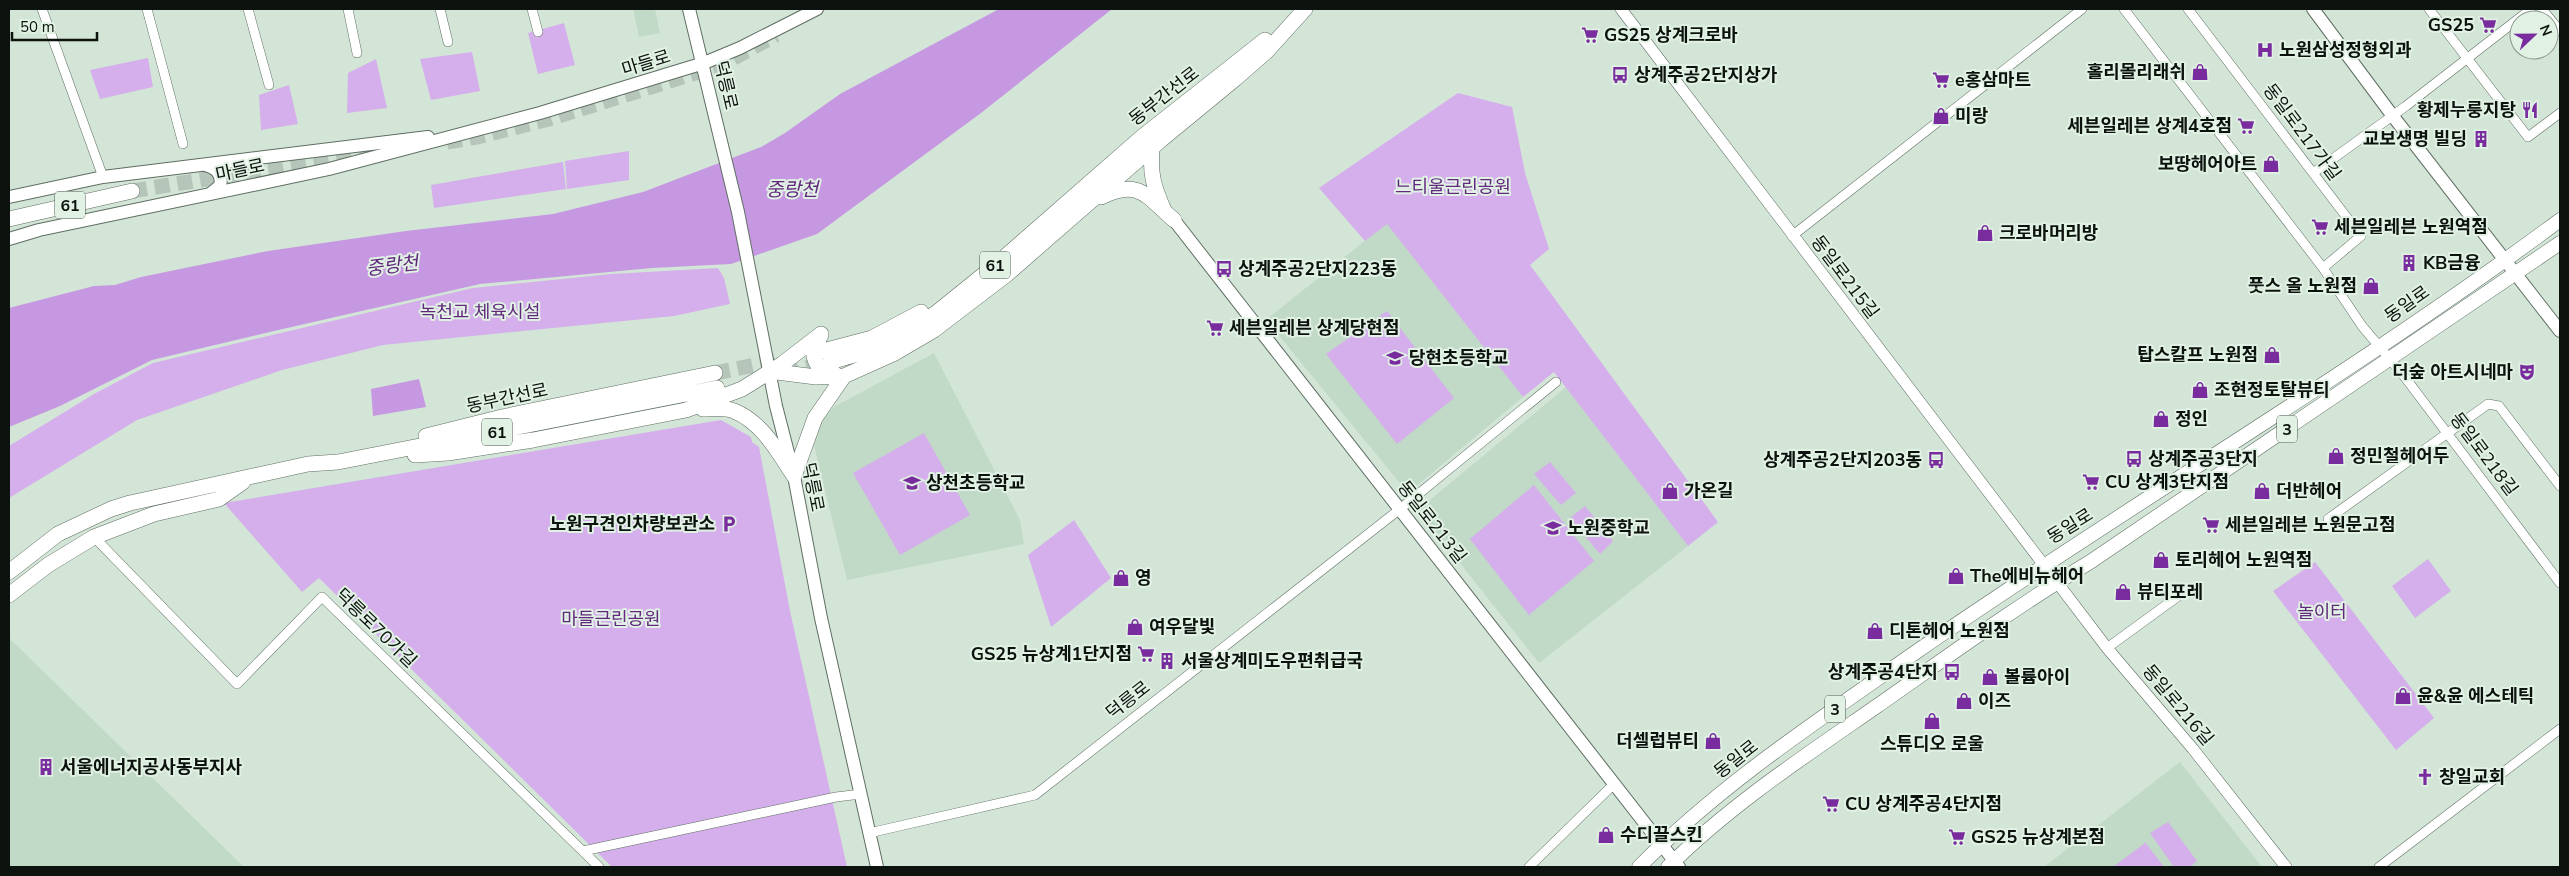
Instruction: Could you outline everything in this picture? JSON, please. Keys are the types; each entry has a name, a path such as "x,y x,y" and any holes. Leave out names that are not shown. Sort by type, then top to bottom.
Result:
{"highway":[{"path":"769,371 816,377 844,376 893,354 934,330 1020,263 1267,51 1304,9"},
{"name":"동부간선로","path":"1050,215 965,290 909,331 885,346 827,356 872,338 917,315 1050,215 1142,137 1304,9"},
{"path":"1152,148 1150,170 1156,191 1164,208 1174,220"},
{"path":"1088,204 1114,191 1132,187 1174,220"},
{"name":"61","path":"9,219 132,191"},
{"path":"1035,249 1074,196"},
{"path":"965,290 1020,263"},
{"path":"350,460 448,453 534,440 686,410 733,394 821,334 813,351 815,362 822,372 844,376"},
{"name":"동부간선로","path":"9,572 58,534 111,509 130,503 308,464 502,417 715,373"},
{"path":"794,476 815,418 844,376"},
{"name":"동부간선로","path":"308,464 350,460 717,388"},
{"path":"686,410 734,411 754,424 774,444 794,476"},
{"path":"9,595 48,565 94,537 154,514 218,498 250,477"}],"main road":[{"name":"덕릉로","path":"689,9 712,99 769,371 794,476 804,537 877,867"},
{"name":"마들로","path":"9,239 39,230 329,169 478,130 704,63 748,44 817,9"},
{"path":"2313,9 2392,115 2506,258 2560,331"},
{"name":"마들로","path":"9,198 102,177 478,130"},
{"path":"205,165 216,169 221,182 216,191 205,196"},
{"name":"동일로213길","path":"1174,220 1662,844 1674,865"},
{"name":"동일로","path":"1639,867 1687,821 1784,745 2043,565 2379,347 2560,220"},
{"name":"동일로","path":"1674,865 1698,836 1795,762 2056,582 2560,243"}],"street":[{"path":"42,9 102,177"},
{"path":"147,9 183,144"},
{"path":"248,9 269,85"},
{"path":"348,9 358,53"},
{"path":"440,9 448,42"},
{"path":"532,9 538,32"},
{"name":"동일로215길","path":"1621,9 2043,565"},
{"path":"1792,236 2082,9"},
{"name":"동일로218길","path":"2124,9 2323,268 2362,326 2448,433 2560,583"},
{"name":"동일로217가길","path":"2188,9 2361,236 2323,268"},
{"path":"2429,9 2528,137 2560,112"},
{"path":"2313,173 2531,9"},
{"path":"2542,9 2560,31"},
{"name":"덕릉로","path":"869,833 1035,795 1400,509 1556,382"},
{"path":"2328,520 2488,404 2499,406 2560,486"},
{"path":"2552,475 2560,468"},
{"name":"덕릉로70가길","path":"94,537 237,684 322,597 599,867"},
{"name":"동일로216길","path":"2043,565 2107,648 2193,750 2286,867"},
{"path":"2107,648 2184,592"},
{"path":"2379,867 2560,729"},
{"path":"1529,867 1614,784"},
{"path":"583,851 836,797 861,794"}],"shaded area":[{"path":"633,9 655,9 660,33 639,37"},
{"name":"당현초등학교","path":"1387,223 1523,397 1408,493 1266,320"},
{"name":"상천초등학교","path":"934,353 1020,520 1024,544 847,580 814,445 821,422 834,407"},
{"name":"노원중학교","path":"1566,387 1688,546 1539,663 1418,510"},
{"path":"9,638 244,867 9,867"},
{"path":"2180,762 2262,867 2044,867"}],"green space":[{"path":"564,23 575,65 538,74 528,33"},
{"path":"472,52 480,91 431,100 420,59"},
{"path":"148,58 153,87 100,99 90,70"},
{"path":"376,59 387,108 347,113 348,73"},
{"path":"289,85 298,124 261,130 259,95"},
{"name":"느티울근린공원","path":"1458,93 1512,107 1525,173 1549,249 1530,265 1718,522 1688,546 1554,372 1523,397 1387,224 1365,241 1319,188"},
{"path":"629,151 629,180 567,189 565,161"},
{"path":"563,162 566,189 434,208 431,185"},
{"name":"녹천교 체육시설","path":"718,268 724,278 730,304 674,316 383,345 282,370 137,420 9,498 9,446 94,394 153,363 473,288 611,274"},
{"path":"1387,311 1454,398 1397,444 1326,354"},
{"name":"마들근린공원","path":"721,420 751,437 752,442 759,447 790,611 847,867 612,867 319,578 302,592 224,503"},
{"path":"924,433 970,515 900,555 853,473"},
{"path":"1550,462 1576,493 1561,505 1534,474"},
{"path":"1534,485 1594,561 1529,615 1470,539"},
{"path":"1585,506 1613,541 1600,554 1570,518"},
{"path":"1074,520 1111,578 1051,627 1028,555"},
{"path":"2428,559 2451,591 2415,618 2392,586"},
{"name":"놀이터","path":"2315,562 2434,718 2396,750 2273,591"},
{"path":"2168,822 2197,861 2190,867 2174,867 2150,833"},
{"path":"2145,843 2164,867 2113,867"}],"water":[{"name":"중랑천","path":"999,9 1112,9 981,113 817,234 731,264 652,268 480,284 152,360 60,406 9,427 9,308 94,286 115,285 141,277 268,251 406,231 553,214 643,192 761,147 785,133 840,94"},
{"path":"419,379 426,407 373,416 371,389"}],"tunnel":[{"path":"447,142 477,137 549,119 721,65 776,35"},
{"path":"132,191 380,151"},
{"path":"715,373 780,360"},
{"path":"784,373 830,362"}],"place":[{"name":"GS25","path":"2488,25"},
{"name":"GS25 상계크로바","path":"1590,35"},
{"name":"노원삼성정형외과","path":"2265,50"},
{"name":"홀리몰리래쉬","path":"2200,72"},
{"name":"상계주공2단지상가","path":"1620,75"},
{"name":"e홍삼마트","path":"1941,80"},
{"name":"황제누룽지탕","path":"2530,110"},
{"name":"미랑","path":"1941,116"},
{"name":"세븐일레븐 상계4호점","path":"2246,126"},
{"name":"교보생명 빌딩","path":"2481,139"},
{"name":"보땅헤어아트","path":"2271,164"},
{"name":"세븐일레븐 노원역점","path":"2320,227"},
{"name":"크로바머리방","path":"1985,233"},
{"name":"KB금융","path":"2409,263"},
{"name":"상계주공2단지223동","path":"1224,269"},
{"name":"풋스 올 노원점","path":"2371,286"},
{"name":"세븐일레븐 상계당현점","path":"1215,328"},
{"name":"탑스칼프 노원점","path":"2272,355"},
{"name":"당현초등학교","path":"1395,358"},
{"name":"더숲 아트시네마","path":"2527,372"},
{"name":"조현정토탈뷰티","path":"2200,390"},
{"name":"정인","path":"2161,419"},
{"name":"정민철헤어두","path":"2336,456"},
{"name":"상계주공3단지","path":"2134,459"},
{"name":"상계주공2단지203동","path":"1936,460"},
{"name":"CU 상계3단지점","path":"2091,482"},
{"name":"상천초등학교","path":"912,483"},
{"name":"가온길","path":"1670,491"},
{"name":"더반헤어","path":"2262,491"},
{"name":"노원구견인차량보관소","path":"729,524"},
{"name":"세븐일레븐 노원문고점","path":"2211,525"},
{"name":"노원중학교","path":"1553,528"},
{"name":"토리헤어 노원역점","path":"2161,560"},
{"name":"The에비뉴헤어","path":"1956,576"},
{"name":"영","path":"1121,578"},
{"name":"뷰티포레","path":"2123,592"},
{"name":"여우달빛","path":"1135,627"},
{"name":"디톤헤어 노원점","path":"1875,631"},
{"name":"GS25 뉴상계1단지점","path":"1146,654"},
{"name":"서울상계미도우편취급국","path":"1167,661"},
{"name":"상계주공4단지","path":"1952,672"},
{"name":"볼륨아이","path":"1990,677"},
{"name":"윤&윤 에스테틱","path":"2403,696"},
{"name":"이즈","path":"1964,701"},
{"name":"스튜디오 로울","path":"1932,721"},
{"name":"더셀럽뷰티","path":"1713,741"},
{"name":"서울에너지공사동부지사","path":"46,767"},
{"name":"창일교회","path":"2425,777"},
{"name":"CU 상계주공4단지점","path":"1831,804"},
{"name":"수디끌스킨","path":"1606,835"},
{"name":"GS25 뉴상계본점","path":"1957,837"}]}
